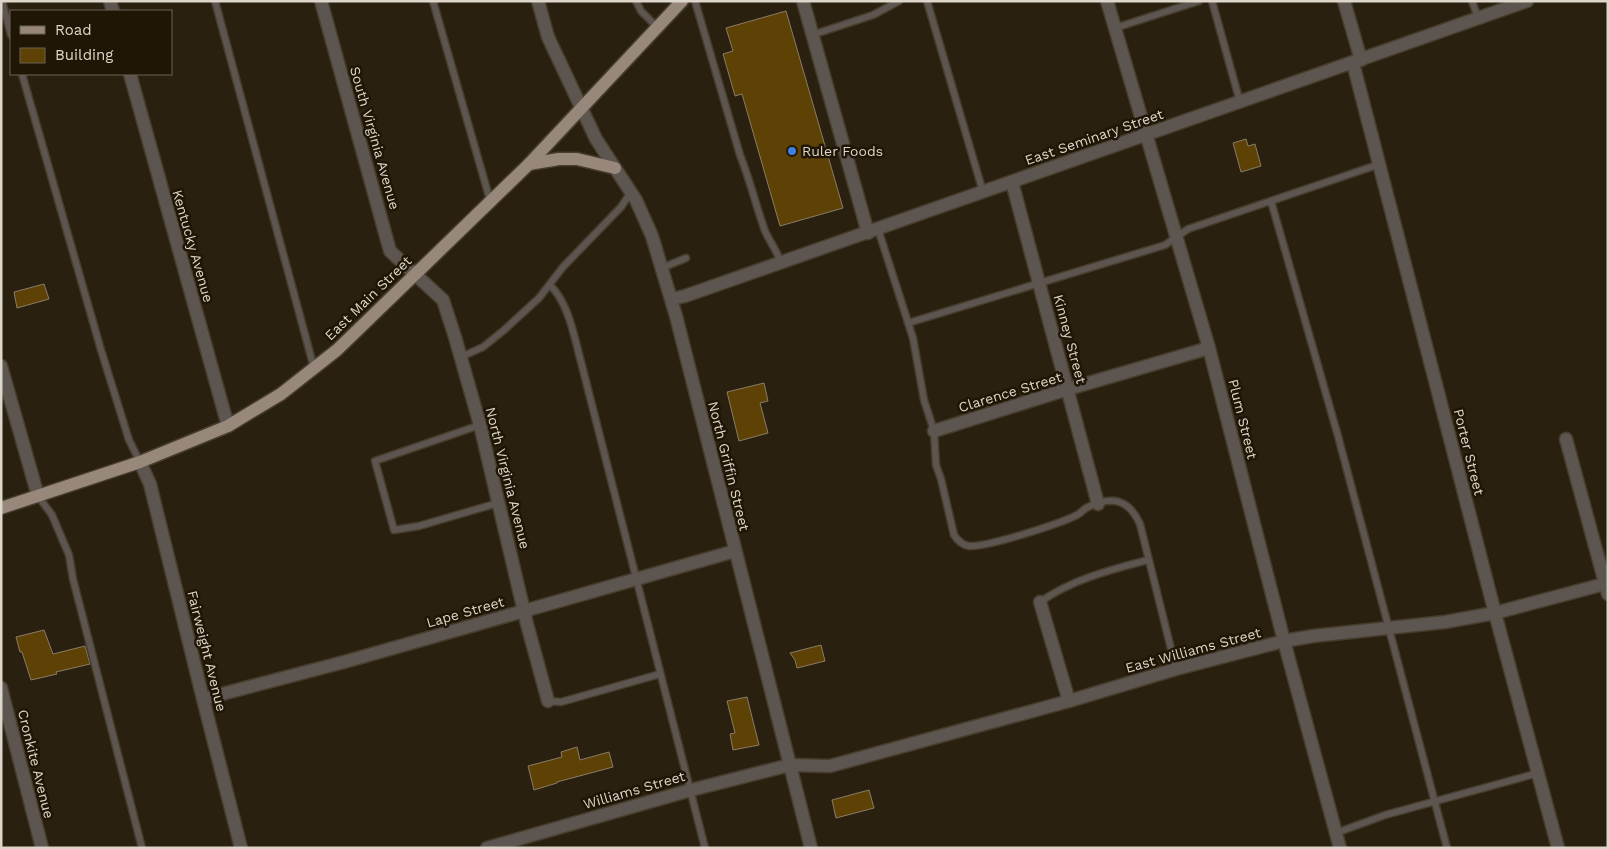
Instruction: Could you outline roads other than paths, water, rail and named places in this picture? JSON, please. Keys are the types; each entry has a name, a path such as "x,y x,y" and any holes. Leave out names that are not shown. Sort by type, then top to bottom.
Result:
{"main road":[{"name":"East Main Street","path":"1,508 140,462 228,426 281,394 336,350 528,164 682,1"},
{"path":"528,164 560,159 578,159 615,168"}],"street":[{"name":"South Virginia Avenue","path":"321,1 390,251 415,274"},
{"name":"North Griffin Street","path":"538,1 548,37 596,139 636,200 652,236 671,299 811,848"},
{"path":"803,1 873,231"},
{"name":"Plum Street","path":"1107,1 1209,348 1284,641 1340,848"},
{"name":"Porter Street","path":"1344,1 1380,164 1495,613 1558,848"},
{"name":"East Seminary Street","path":"671,299 685,296 873,231 1527,1"},
{"name":"Kentucky Avenue","path":"130,75 228,426"},
{"name":"Kinney Street","path":"1012,182 1098,504"},
{"name":"North Virginia Avenue","path":"415,274 443,300 461,357 480,425 548,701"},
{"name":"Clarence Street","path":"934,431 1209,348"},
{"path":"1,366 38,496"},
{"path":"1566,439 1607,587"},
{"name":"Fairweight Avenue","path":"140,462 150,484 242,848"},
{"name":"Lape Street","path":"203,699 344,662 735,551"},
{"name":"East Williams Street","path":"790,766 830,766 1069,701 1176,669 1284,641 1313,636 1445,622 1495,613 1607,587"},
{"path":"1040,602 1069,701"},
{"name":"Cronkite Avenue","path":"1,688 42,848"},
{"name":"Williams Street","path":"487,848 691,790 790,766"}],"lane":[{"path":"2,1 10,31"},
{"path":"215,1 314,369"},
{"path":"433,1 490,200"},
{"path":"636,1 641,11 658,27"},
{"path":"695,1 740,156 749,176 766,232 781,263"},
{"path":"812,35 873,15 899,1"},
{"path":"926,1 983,192"},
{"path":"1114,28 1200,1"},
{"path":"1212,1 1240,102"},
{"path":"1472,1 1478,18"},
{"path":"22,75 101,350 129,440 140,462"},
{"path":"908,323 1165,245 1188,229 1380,164"},
{"path":"461,357 483,346 504,331 539,298 563,267 607,222 631,192"},
{"path":"1271,201 1338,436 1447,848"},
{"path":"873,231 913,338 924,400 934,431 936,465 951,525 957,541 970,546 989,544 1040,529 1078,515 1088,507 1109,501 1129,506 1140,524 1176,669"},
{"path":"662,268 686,258"},
{"path":"550,285 558,293 568,316 582,362 635,579 705,848"},
{"path":"480,425 375,461 394,530 419,526 498,503"},
{"path":"38,496 52,515 69,555 73,579 142,848"},
{"path":"1040,602 1075,582 1098,573 1148,560"},
{"path":"548,701 562,702 660,674"},
{"path":"1336,833 1385,816 1538,773"}],"place":[{"name":"Ruler Foods","path":"792,151"}]}
